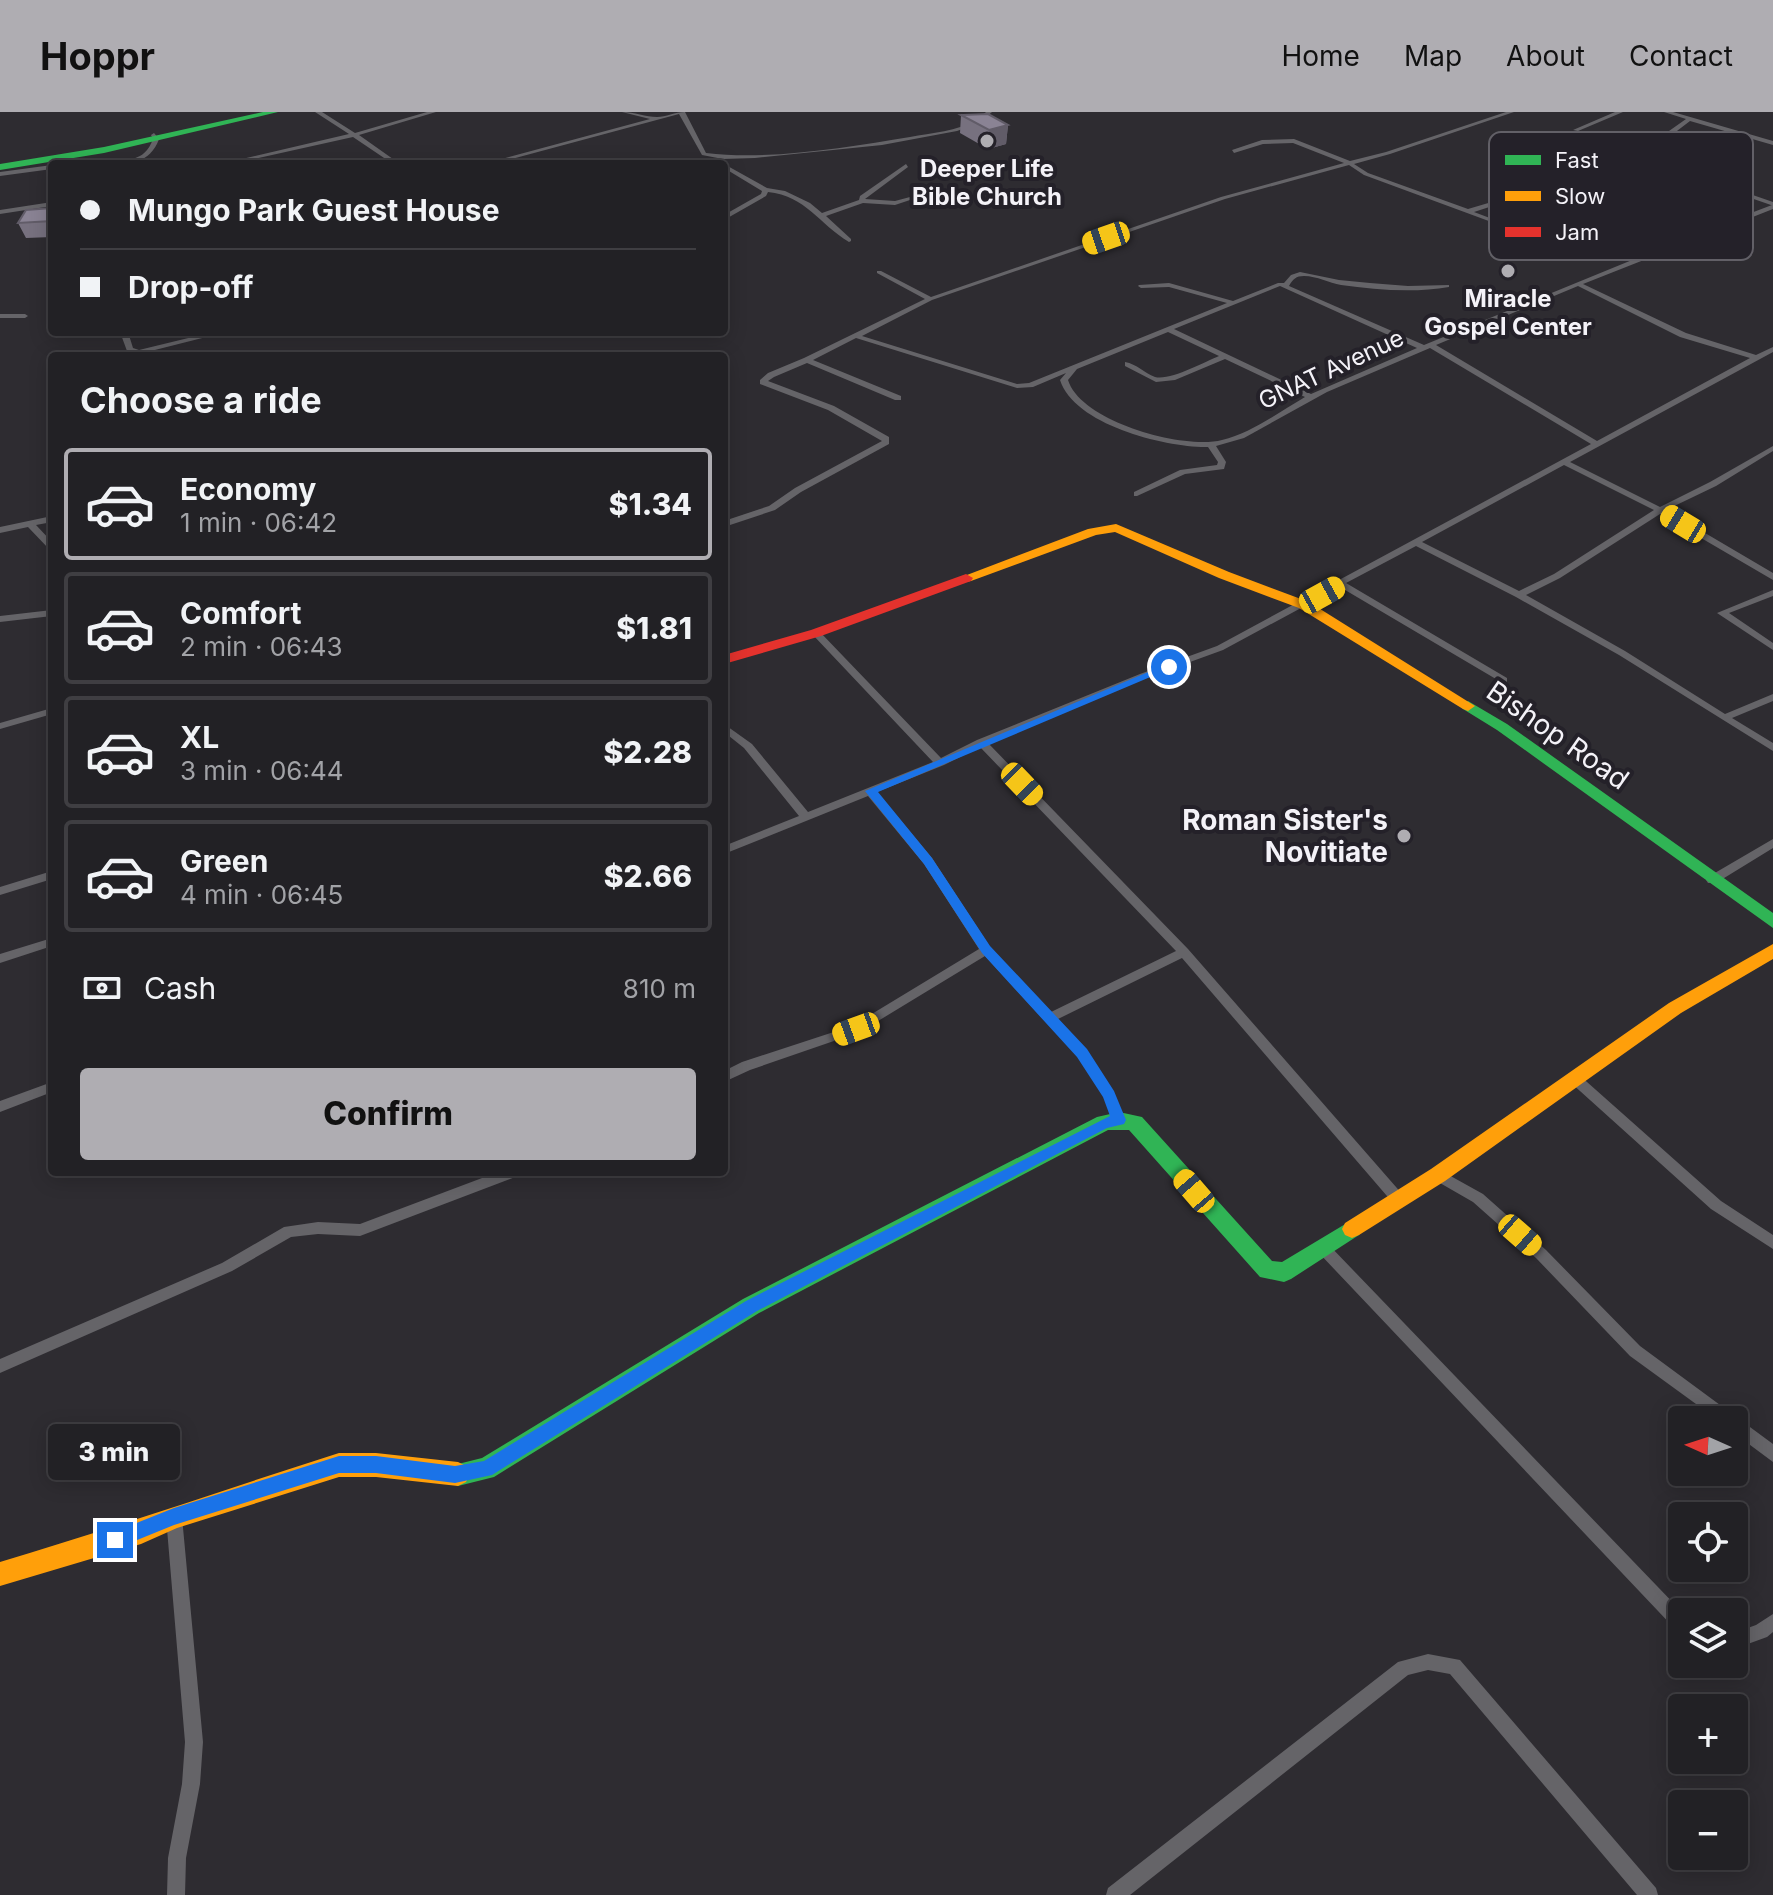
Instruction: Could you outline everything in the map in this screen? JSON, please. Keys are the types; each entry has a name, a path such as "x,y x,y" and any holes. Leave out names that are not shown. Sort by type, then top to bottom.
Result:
{"street":[{"path":"146,139 258,112"},
{"path":"0,165 274,112"},
{"path":"318,112 391,160"},
{"path":"241,160 354,135 433,112"},
{"path":"625,112 654,119"},
{"path":"712,157 897,141 973,124 989,112"},
{"path":"728,523 772,508 798,490 886,442 886,439 831,408 763,382 771,375 930,299 1223,198 1445,136 1511,112"},
{"path":"1576,130 1620,112"},
{"path":"1667,112 1732,132"},
{"path":"501,160 682,113 704,154 716,160"},
{"path":"1672,132 1688,120"},
{"path":"1753,138 1773,143"},
{"path":"136,160 152,151 146,139"},
{"path":"1234,151 1262,142 1294,141 1349,163 1366,174 1489,219"},
{"path":"862,201 869,191 906,166"},
{"path":"0,174 48,168"},
{"path":"728,168 765,190 791,196 849,240"},
{"path":"728,216 756,201 765,190"},
{"path":"1753,198 1773,205"},
{"path":"821,216 862,201 895,203 910,199"},
{"path":"0,212 48,205"},
{"path":"1469,211 1489,205"},
{"name":"GNAT Avenue","path":"1753,213 1773,205"},
{"name":"GNAT Avenue","path":"1073,369 1064,380 1072,398 1123,430 1166,442 1210,443 1235,439 1310,396 1635,260"},
{"path":"879,272 930,299"},
{"path":"1286,285 1291,278 1304,274 1347,284 1370,283 1403,289 1447,286"},
{"path":"856,336 1017,386 1030,385 1274,284 1286,285 1426,346 1598,445"},
{"path":"1579,284 1613,297 1683,335 1767,355"},
{"path":"1141,286 1169,285 1234,303"},
{"path":"0,316 25,316"},
{"path":"1167,329 1310,396"},
{"path":"125,336 130,349 139,352 205,336"},
{"path":"728,848 940,763 981,742 1220,648 1767,355"},
{"path":"1128,364 1156,380 1172,378 1225,356"},
{"path":"807,360 898,398"},
{"path":"1137,494 1183,472 1221,467 1222,462 1210,443"},
{"path":"1519,595 1557,576 1660,510 1713,484 1773,448"},
{"path":"1566,463 1660,510 1773,577"},
{"path":"0,530 48,520"},
{"path":"30,524 48,543"},
{"name":"Bishop Road","path":"728,659 816,633 1093,532 1116,528 1224,575 1304,605 1502,727 1773,922"},
{"path":"1417,543 1519,595 1773,748"},
{"path":"1341,584 1504,680"},
{"path":"1773,593 1722,613 1773,647"},
{"path":"0,619 48,613"},
{"path":"816,633 940,763"},
{"path":"1726,717 1773,697"},
{"path":"0,726 48,712"},
{"path":"728,730 748,746 806,817"},
{"path":"981,742 1184,952 1398,1199"},
{"path":"870,791 928,861 986,950 1082,1053 1109,1095 1119,1120"},
{"path":"1712,880 1773,843"},
{"path":"0,891 48,876"},
{"path":"0,959 48,943"},
{"path":"728,1075 856,1029 986,950"},
{"path":"0,1574 141,1532 174,1517 339,1465 376,1465 455,1475 486,1469 751,1306 1104,1123 1119,1120 1135,1123 1267,1270 1284,1272 1438,1175 1675,1008 1773,951"},
{"path":"1050,1018 1184,952"},
{"path":"1574,1078 1716,1205 1773,1243"},
{"path":"0,1107 48,1089"},
{"path":"1438,1175 1478,1198 1541,1254 1635,1351 1711,1406"},
{"path":"0,1366 227,1267 289,1231 318,1228 360,1230 502,1176"},
{"path":"1323,1248 1668,1609"},
{"path":"1748,1434 1773,1454"},
{"path":"174,1517 194,1742 191,1784 177,1858 176,1895"},
{"path":"1748,1636 1773,1622"},
{"path":"1115,1895 1404,1668 1428,1662 1454,1666 1649,1895"}],"building":[{"path":"988,114 1008,125 989,130 961,115"},
{"path":"48,208 48,221 18,223 26,210"}],"traffic: fast":[{"path":"0,167 104,150 274,112"},
{"path":"1468,706 1502,727 1773,922"},
{"path":"458,1474 486,1469 751,1306 1104,1123 1119,1120 1135,1123 1267,1270 1284,1272 1352,1229"}],"traffic: slow":[{"path":"966,578 1093,532 1116,528 1224,575 1304,605 1468,706"},
{"path":"1352,1229 1438,1175 1675,1008 1773,951"},
{"path":"0,1574 141,1532 174,1517 339,1465 376,1465 458,1474"}],"traffic: jam":[{"path":"728,659 816,633 966,578"}],"place":[{"name":"Deeper Life Bible Church","path":"987,141"},
{"name":"Miracle Gospel Center","path":"1508,271"},
{"name":"Roman Sister's Novitiate","path":"1404,836"}],"route":[{"path":"115,1540 174,1517 339,1465 376,1465 455,1475 486,1469 751,1306 1019,1170 1104,1123 1119,1120 1109,1095 1082,1053 986,950 928,861 870,791 940,763 981,742 1169,667"}]}
